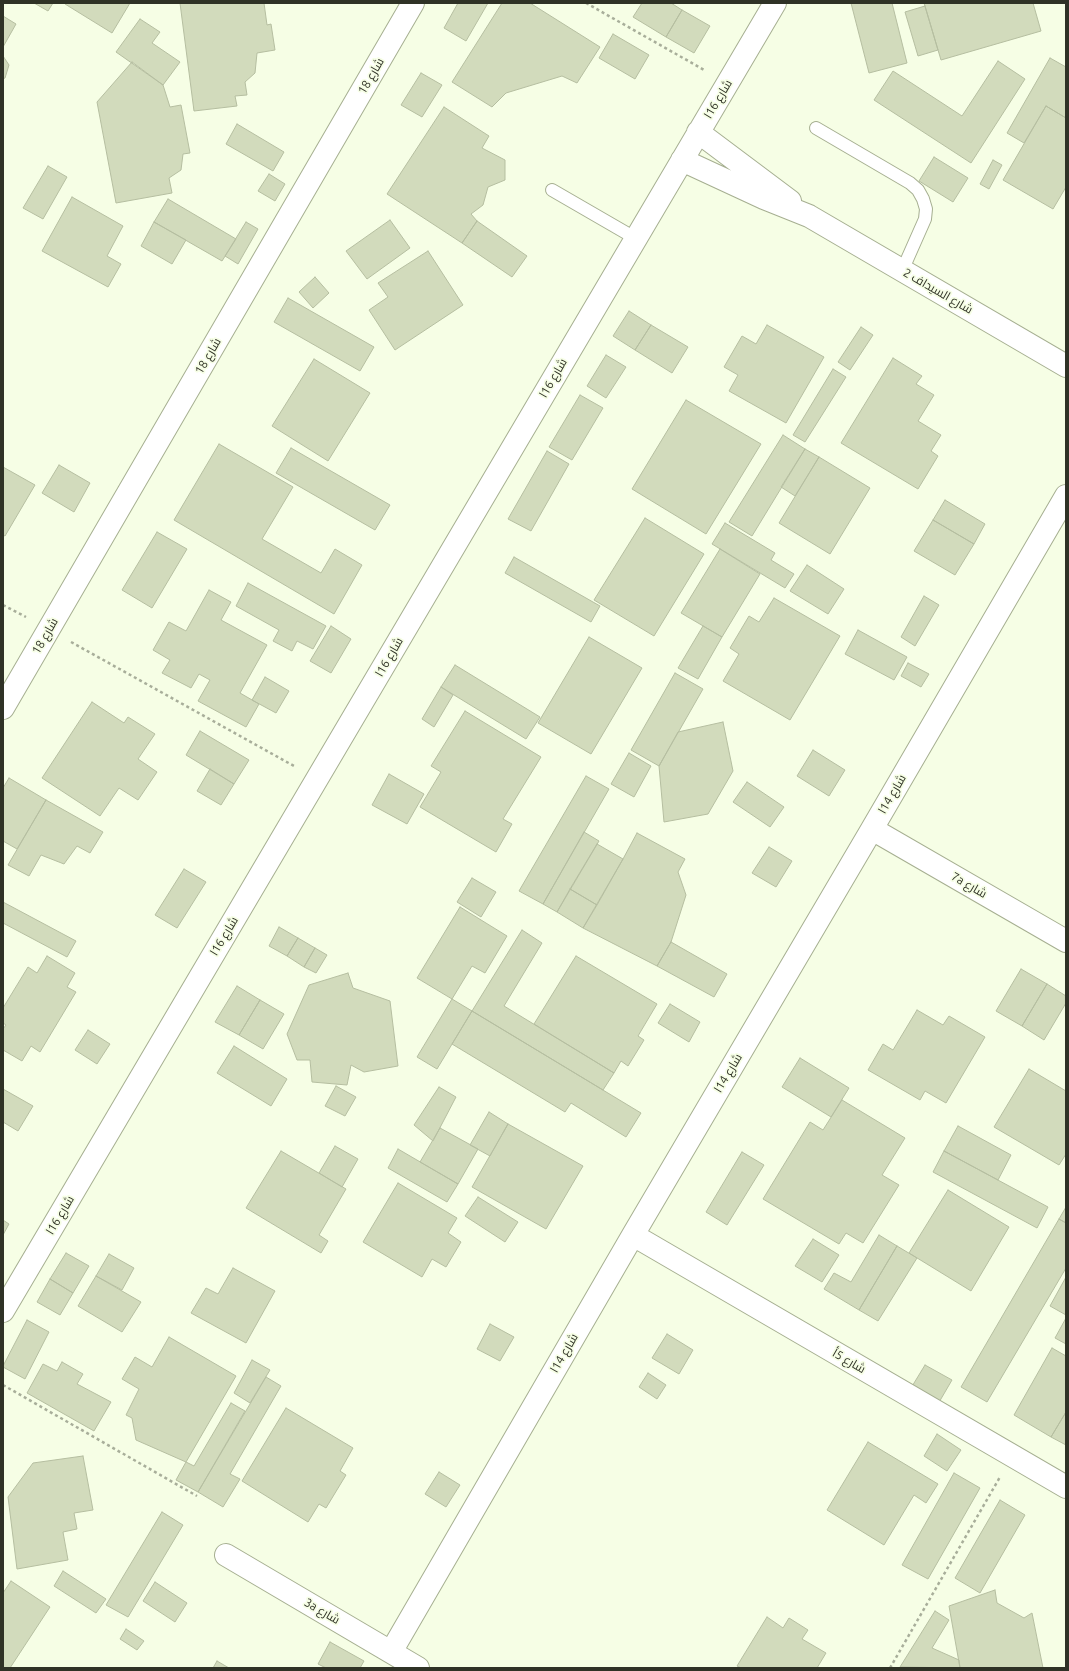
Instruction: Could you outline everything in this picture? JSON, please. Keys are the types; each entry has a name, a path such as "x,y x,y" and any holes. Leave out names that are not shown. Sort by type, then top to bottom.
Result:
{"street":[{"name":"شارع 18","path":"3,708 413,3"},
{"name":"شارع 16ا","path":"3,1311 774,3"},
{"name":"شارع السيداف 2","path":"698,132 809,216 1066,366"},
{"name":"شارع السيداف 2","path":"682,160 764,198 809,216"},
{"name":"شارع 14ا","path":"391,1652 633,1235 1066,496"},
{"name":"7a شارع","path":"872,829 1066,941"},
{"name":"شارع 5أ","path":"633,1235 1066,1487"},
{"name":"3a شارع","path":"226,1556 418,1668"}],"lane":[{"path":"816,128 910,183 918,190 926,209 925,219 902,270"},
{"path":"552,190 635,238"}],"path":[{"path":"586,3 727,83"},
{"path":"3,605 317,779"},
{"path":"3,1385 197,1496"},
{"path":"890,1668 1012,1456"}],"building":[{"path":"34,3 53,3 48,11"},
{"path":"130,3 112,33 65,4"},
{"path":"180,3 264,3 267,25 271,24 275,50 257,53 255,73 245,82 247,95 235,96 237,106 194,111"},
{"path":"458,3 488,3 466,41 444,28"},
{"path":"502,3 530,3 600,47 577,83 562,76 506,93 492,107 452,82"},
{"path":"642,3 671,3 682,10 666,37 633,17"},
{"path":"851,3 892,3 907,63 869,73"},
{"path":"924,3 1033,3 1041,31 941,60"},
{"path":"925,6 938,50 918,56 905,12"},
{"path":"682,10 710,26 694,53 666,37"},
{"path":"3,16 16,24 3,47"},
{"path":"140,19 160,32 152,43 180,62 163,85 116,52"},
{"path":"613,34 649,55 635,79 599,58"},
{"path":"3,56 9,65 5,78 3,79"},
{"path":"1050,58 1066,67 1066,118 1046,106 1024,143 1007,133"},
{"path":"998,61 1025,79 971,163 874,100 893,71 962,116"},
{"path":"132,62 163,85 170,107 181,105 190,153 183,154 181,170 169,178 172,193 116,203 97,102"},
{"path":"421,73 442,85 422,117 401,105"},
{"path":"1046,106 1066,118 1066,187 1053,209 1003,180"},
{"path":"444,107 489,136 482,148 505,160 505,180 488,187 483,205 471,214 477,221 462,243 387,194"},
{"path":"237,124 284,152 273,171 226,144"},
{"path":"934,157 968,178 953,202 919,181"},
{"path":"993,160 1002,165 989,189 980,184"},
{"path":"48,166 67,177 43,219 23,208"},
{"path":"269,174 285,184 275,201 258,191"},
{"path":"72,197 123,226 107,256 121,264 108,287 42,251"},
{"path":"168,199 236,239 222,261 154,222"},
{"path":"390,220 410,248 367,279 346,251"},
{"path":"477,221 527,256 512,277 462,243"},
{"path":"154,222 186,240 172,264 141,246"},
{"path":"246,222 258,229 238,264 225,256"},
{"path":"428,251 463,305 395,350 369,310 388,297 378,283"},
{"path":"315,277 329,293 313,308 299,292"},
{"path":"288,298 374,347 360,371 274,322"},
{"path":"629,311 651,325 635,350 613,336"},
{"path":"651,325 688,347 672,373 635,350"},
{"path":"767,325 824,357 786,423 729,391 738,375 724,367 742,336 756,344"},
{"path":"861,327 873,335 850,370 838,362"},
{"path":"606,355 626,367 606,398 587,386"},
{"path":"893,358 922,376 916,384 934,395 918,421 941,435 931,451 938,456 918,489 841,443"},
{"path":"314,359 370,393 328,461 272,426"},
{"path":"833,369 846,377 805,442 793,435"},
{"path":"580,395 603,408 572,460 549,447"},
{"path":"686,400 761,444 706,534 632,489"},
{"path":"783,435 805,449 752,536 729,522"},
{"path":"219,444 293,487 262,539 321,573 335,549 362,565 334,614 174,520"},
{"path":"291,448 390,505 375,530 276,473"},
{"path":"805,449 819,457 795,496 781,487"},
{"path":"547,451 569,464 531,531 508,519"},
{"path":"819,457 870,488 830,554 779,523"},
{"path":"59,465 90,483 74,512 42,493"},
{"path":"3,467 35,485 5,536 3,535"},
{"path":"945,500 985,524 974,544 933,520"},
{"path":"645,518 704,554 654,636 594,600"},
{"path":"933,520 974,544 955,575 914,551"},
{"path":"725,523 775,553 771,560 794,574 785,588 712,544"},
{"path":"157,532 187,549 152,608 122,590"},
{"path":"720,549 760,574 722,637 681,613"},
{"path":"514,557 600,606 591,622 505,573"},
{"path":"807,565 844,589 828,614 790,591"},
{"path":"248,583 326,626 313,649 297,641 292,651 273,641 279,630 236,606"},
{"path":"209,590 231,602 221,620 267,645 240,693 259,704 246,727 198,701 210,680 199,674 191,688 162,673 170,660 153,650 169,622 186,631"},
{"path":"924,596 939,605 915,646 901,637"},
{"path":"774,598 840,636 790,720 723,681 739,654 730,648 749,616 759,622"},
{"path":"331,626 351,639 331,673 310,661"},
{"path":"703,626 722,637 698,679 678,668"},
{"path":"858,630 907,657 894,680 845,654"},
{"path":"589,637 642,668 591,754 538,723"},
{"path":"908,663 929,674 921,687 901,676"},
{"path":"455,665 540,717 526,739 441,687"},
{"path":"675,673 703,689 659,766 631,750"},
{"path":"265,677 289,691 276,713 252,700"},
{"path":"441,687 453,695 434,727 422,719"},
{"path":"92,702 124,723 128,717 155,734 138,759 157,772 138,800 119,788 100,816 42,778"},
{"path":"465,711 541,757 503,819 512,824 496,852 420,807 441,772 431,766"},
{"path":"723,722 733,771 708,814 664,822 659,766 678,732"},
{"path":"200,731 249,760 234,784 186,755"},
{"path":"813,750 845,770 829,796 797,776"},
{"path":"629,753 651,766 634,797 611,784"},
{"path":"210,769 234,784 221,805 197,791"},
{"path":"389,774 424,794 407,824 372,805"},
{"path":"586,776 609,789 543,904 519,891"},
{"path":"9,778 46,800 17,849 3,841 3,788"},
{"path":"747,782 784,807 770,827 733,802"},
{"path":"46,800 103,832 90,853 77,846 64,864 41,855 29,876 8,865"},
{"path":"584,832 599,841 557,912 543,904"},
{"path":"637,833 685,859 678,872 686,895 671,942 657,966 583,928"},
{"path":"597,844 623,859 597,905 570,889"},
{"path":"769,847 792,861 776,887 752,873"},
{"path":"184,869 206,882 177,928 155,915"},
{"path":"472,878 496,892 481,917 457,902"},
{"path":"570,889 597,905 583,928 557,912"},
{"path":"3,902 76,941 67,957 3,923"},
{"path":"460,907 507,936 485,973 472,966 452,999 417,978"},
{"path":"279,927 298,938 287,956 269,946"},
{"path":"522,930 542,943 504,1006 614,1073 603,1090 472,1011"},
{"path":"298,938 315,948 304,967 287,956"},
{"path":"671,942 727,974 714,997 657,966"},
{"path":"315,948 327,955 316,973 304,967"},
{"path":"47,956 75,973 67,987 76,992 40,1052 31,1046 22,1061 3,1050 3,1029 6,1025 3,1023 3,1008 28,967 37,973"},
{"path":"576,956 657,1004 638,1036 644,1040 628,1066 621,1061 614,1073 534,1024"},
{"path":"1021,969 1047,984 1022,1026 996,1011"},
{"path":"348,973 353,988 390,1001 398,1066 364,1072 351,1065 347,1085 312,1082 310,1060 297,1060 287,1034 309,985"},
{"path":"1047,984 1066,996 1066,1003 1044,1040 1022,1026"},
{"path":"237,986 260,1000 239,1035 215,1022"},
{"path":"452,999 472,1011 437,1069 417,1057"},
{"path":"260,1000 284,1014 263,1049 239,1035"},
{"path":"670,1004 700,1022 689,1042 658,1023"},
{"path":"917,1010 943,1025 949,1016 985,1037 946,1103 925,1091 920,1100 868,1070 883,1044 893,1050"},
{"path":"472,1011 641,1113 626,1137 571,1103 565,1112 452,1044"},
{"path":"88,1030 110,1044 97,1064 75,1050"},
{"path":"234,1046 287,1079 271,1106 217,1073"},
{"path":"800,1058 849,1088 831,1117 782,1087"},
{"path":"1029,1069 1066,1091 1066,1154 1059,1165 994,1127"},
{"path":"336,1086 356,1097 345,1116 325,1106"},
{"path":"439,1087 456,1097 433,1141 414,1125"},
{"path":"3,1089 33,1106 18,1131 3,1122"},
{"path":"842,1100 905,1138 882,1175 899,1185 863,1243 846,1233 839,1244 763,1199 810,1122 823,1130"},
{"path":"489,1112 508,1124 490,1156 470,1145"},
{"path":"508,1124 583,1166 546,1229 472,1187"},
{"path":"958,1126 1011,1155 998,1180 944,1151"},
{"path":"440,1128 478,1149 458,1184 420,1162"},
{"path":"335,1146 358,1159 342,1187 319,1173"},
{"path":"398,1149 458,1184 447,1202 388,1168"},
{"path":"281,1151 346,1189 319,1235 328,1241 321,1253 246,1208"},
{"path":"944,1151 1048,1207 1037,1228 933,1172"},
{"path":"742,1152 764,1165 727,1225 706,1212"},
{"path":"398,1183 457,1218 448,1233 461,1242 446,1267 432,1259 422,1277 363,1242"},
{"path":"948,1190 1009,1227 971,1291 909,1253"},
{"path":"478,1197 518,1222 505,1242 465,1216"},
{"path":"1066,1207 1066,1223 1059,1219"},
{"path":"1059,1219 1066,1223 1066,1268 987,1402 961,1387"},
{"path":"3,1220 9,1224 3,1235"},
{"path":"879,1235 897,1246 859,1310 824,1289 834,1273 851,1282"},
{"path":"813,1239 839,1255 822,1282 795,1266"},
{"path":"897,1246 917,1258 878,1321 859,1310"},
{"path":"66,1253 89,1266 73,1293 50,1279"},
{"path":"109,1254 134,1268 122,1290 96,1276"},
{"path":"233,1268 275,1291 246,1343 191,1313 206,1288 218,1294"},
{"path":"96,1276 141,1302 122,1332 78,1306"},
{"path":"1066,1277 1066,1315 1050,1306"},
{"path":"50,1279 73,1293 60,1315 37,1302"},
{"path":"1066,1318 1066,1344 1055,1338"},
{"path":"27,1320 49,1332 25,1379 3,1366"},
{"path":"490,1324 514,1337 500,1361 477,1349"},
{"path":"667,1334 693,1350 679,1374 652,1358"},
{"path":"169,1337 236,1376 186,1462 136,1440 132,1418 126,1415 139,1389 122,1379 135,1357 152,1367"},
{"path":"1052,1348 1066,1356 1066,1412 1051,1437 1014,1415"},
{"path":"252,1360 270,1370 250,1403 234,1393"},
{"path":"62,1362 83,1374 77,1384 111,1402 94,1431 27,1393 43,1364 57,1371"},
{"path":"925,1365 952,1380 938,1404 911,1388"},
{"path":"648,1373 666,1385 657,1399 639,1387"},
{"path":"266,1377 281,1386 230,1474 240,1479 223,1507 198,1492"},
{"path":"231,1403 245,1411 198,1492 176,1480 186,1462 194,1466"},
{"path":"286,1408 353,1448 340,1471 346,1475 326,1508 319,1504 308,1522 242,1481"},
{"path":"1066,1412 1066,1445 1051,1437"},
{"path":"937,1434 961,1450 947,1471 924,1456"},
{"path":"868,1442 938,1484 926,1503 914,1495 884,1545 827,1510"},
{"path":"83,1456 93,1510 74,1513 77,1529 63,1532 68,1560 17,1569 8,1497 33,1463"},
{"path":"439,1472 460,1485 446,1507 425,1494"},
{"path":"954,1473 980,1488 928,1579 902,1565"},
{"path":"1000,1500 1025,1515 980,1593 955,1578"},
{"path":"162,1512 183,1525 128,1617 106,1605"},
{"path":"63,1571 106,1599 96,1613 54,1586"},
{"path":"11,1581 50,1607 10,1668 3,1668 3,1593"},
{"path":"155,1582 187,1603 175,1622 143,1601"},
{"path":"995,1590 997,1603 1024,1618 1032,1613 1043,1668 960,1668 949,1606"},
{"path":"935,1611 949,1620 932,1648 959,1660 960,1668 900,1667"},
{"path":"767,1617 783,1628 789,1618 808,1630 802,1639 826,1653 817,1668 741,1668 737,1666"},
{"path":"126,1629 144,1641 137,1650 120,1639"},
{"path":"330,1642 364,1661 360,1668 326,1668 318,1664"},
{"path":"217,1661 229,1668 213,1668"}]}
